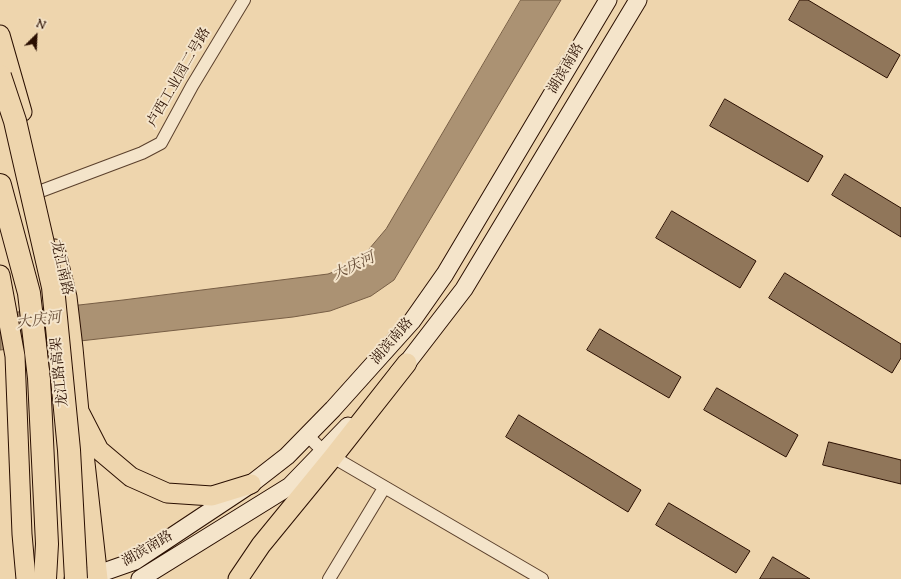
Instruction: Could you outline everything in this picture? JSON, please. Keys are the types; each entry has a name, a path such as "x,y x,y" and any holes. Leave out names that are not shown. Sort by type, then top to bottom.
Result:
{"highway":[{"name":"龙江路高架","path":"0,76 14,121 53,286 69,450 85,578"},
{"name":"龙江路高架","path":"0,185 29,293 39,378 47,544 45,579"},
{"path":"41,579 47,544"}],"main road":[{"name":"湖滨南路","path":"85,578 134,561 251,484 287,456 333,410 412,321 445,274 608,0"},
{"name":"湖滨南路","path":"407,363 464,289 638,0"},
{"name":"龙江南路","path":"0,35 17,93 67,297 79,412 78,485 85,578"},
{"path":"0,275 15,356 22,534 26,579"},
{"path":"238,579 261,545 328,454 407,363"},
{"path":"79,412 99,450 132,477 167,493 212,496 251,484"},
{"path":"140,579 290,486 328,454"},
{"path":"15,579 22,534"}],"street":[{"name":"卢西工业园二号路","path":"41,191 142,153 161,143 192,86 244,0"},
{"path":"307,436 328,454 542,579"},
{"path":"329,579 384,488"}],"water":[{"name":"大庆河","path":"521,0 561,0 394,280 371,296 330,311 293,317 0,350 0,314 328,274 344,268 364,255 386,229"}],"building":[{"path":"800,0 808,0 900,55 887,78 789,20"},
{"path":"725,99 823,156 808,182 710,126"},
{"path":"845,174 901,208 901,237 832,195"},
{"path":"672,211 756,261 740,288 656,238"},
{"path":"785,273 901,344 901,358 892,373 769,298"},
{"path":"600,329 681,377 669,398 587,350"},
{"path":"717,388 798,435 786,457 704,410"},
{"path":"519,415 641,490 628,512 506,437"},
{"path":"829,442 901,460 901,484 823,465"},
{"path":"669,503 750,551 736,573 656,525"},
{"path":"773,557 810,579 760,579"}]}
